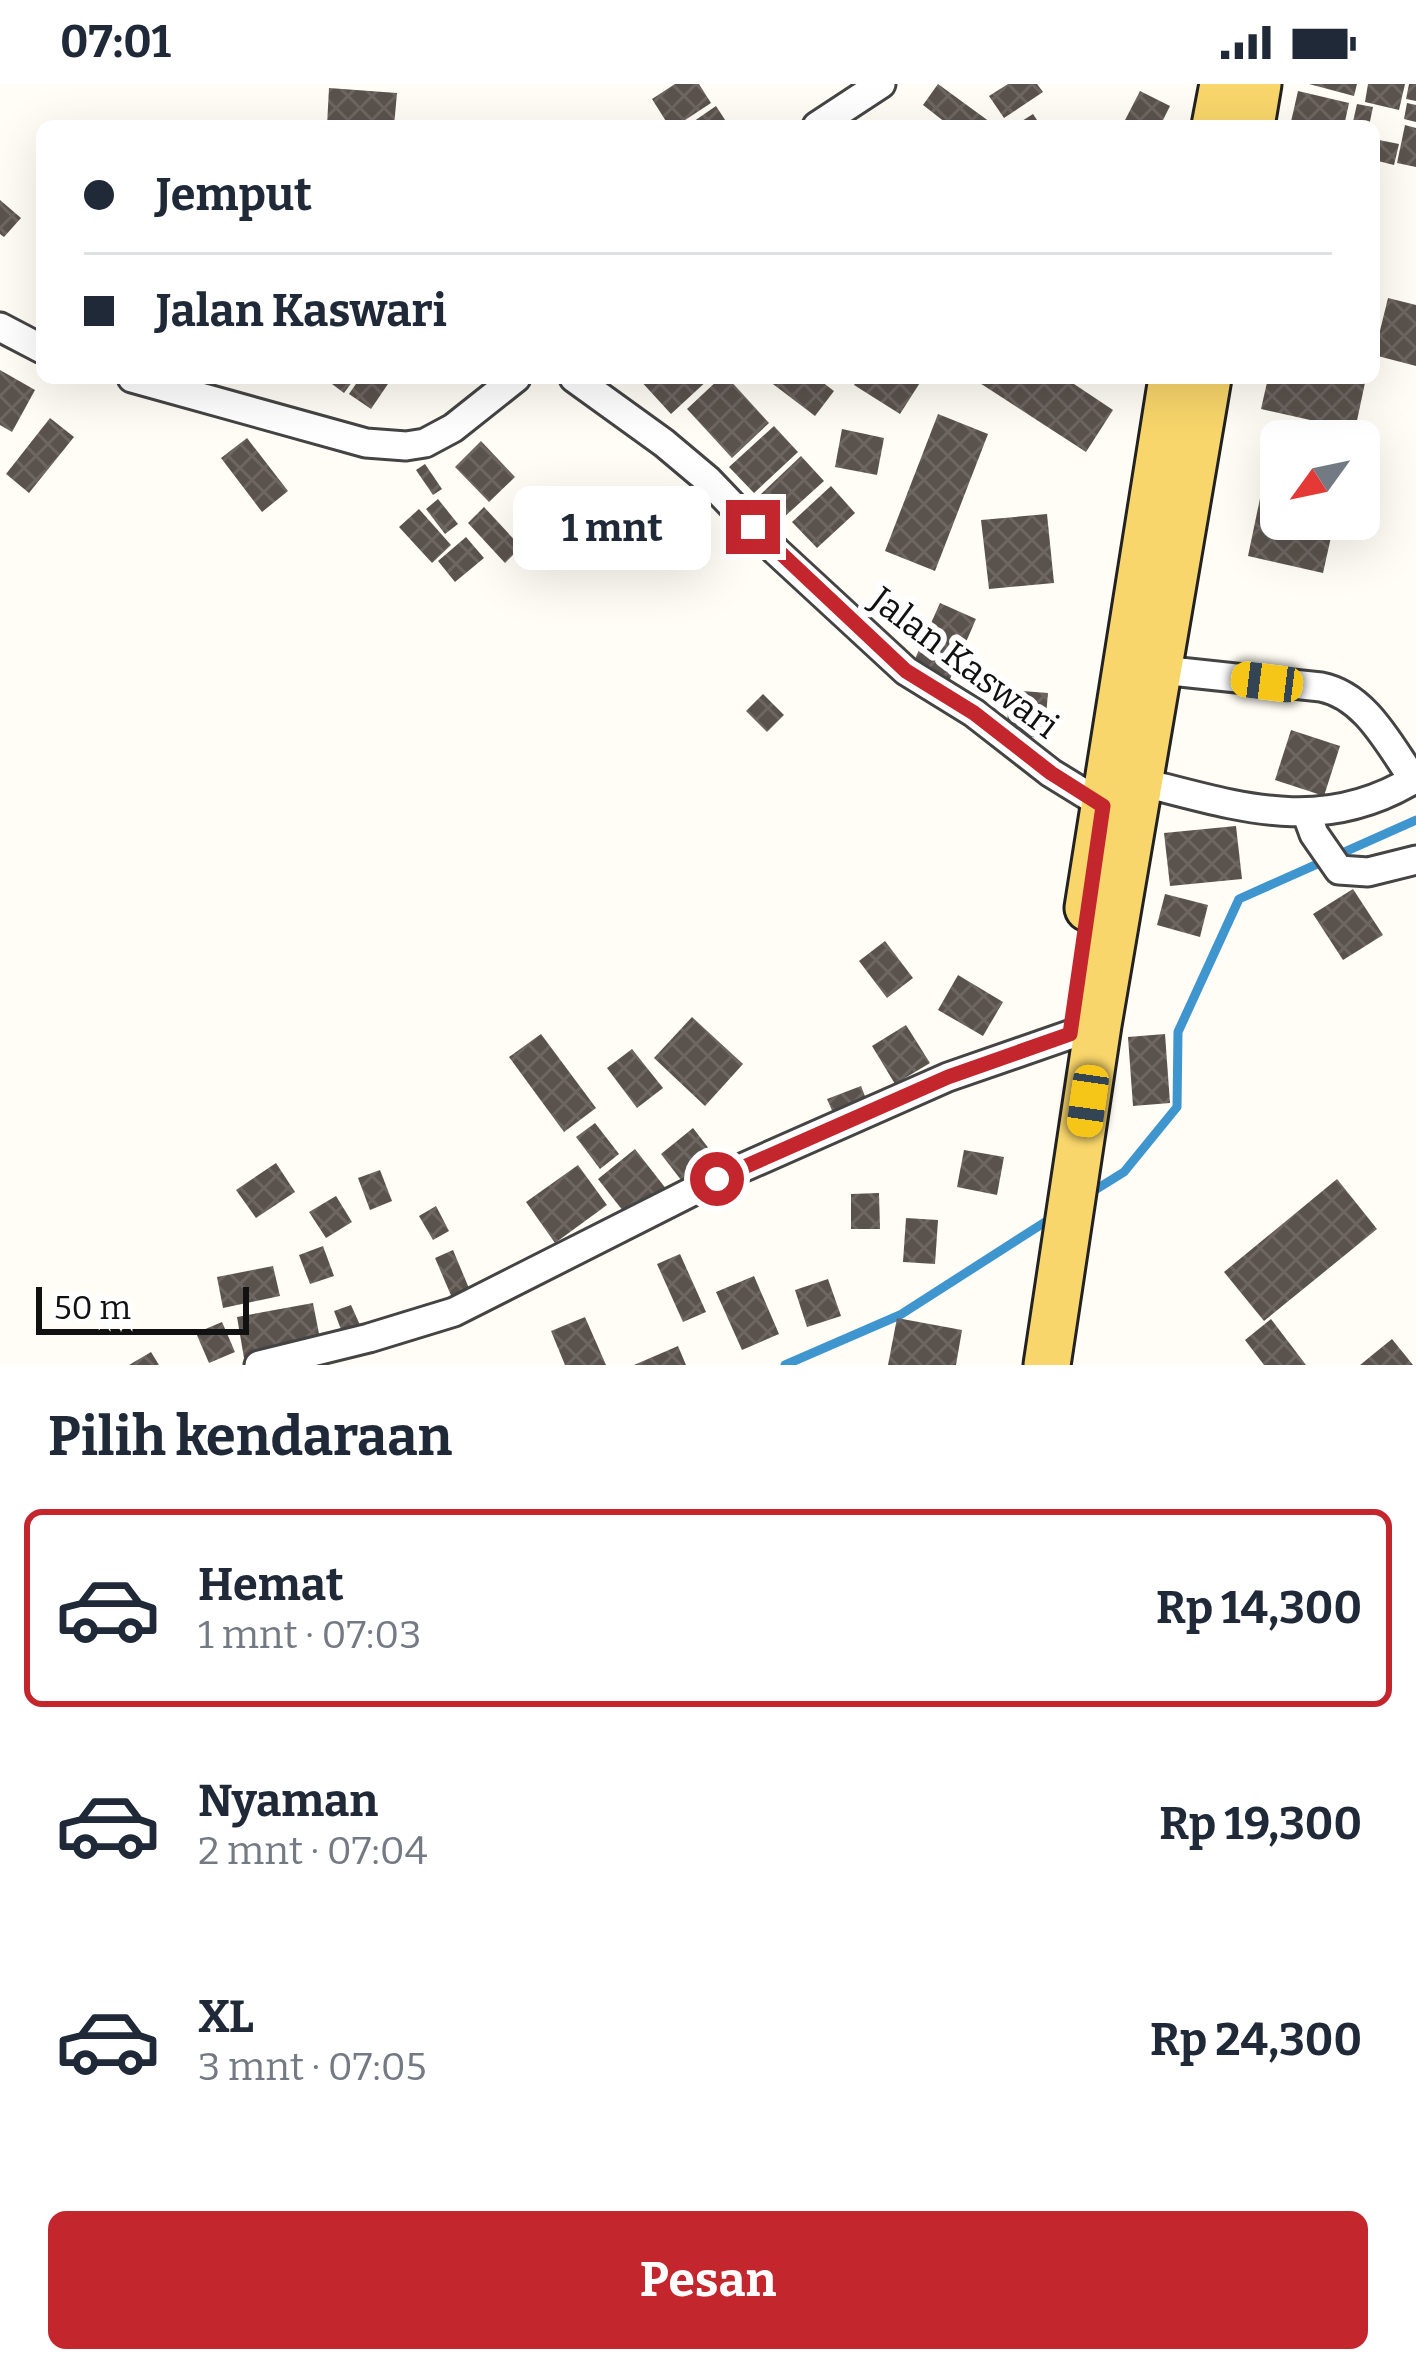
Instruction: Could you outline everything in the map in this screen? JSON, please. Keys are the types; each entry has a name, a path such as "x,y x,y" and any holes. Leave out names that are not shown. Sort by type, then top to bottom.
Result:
{"main road":[{"path":"1217,120 1223,84"},
{"path":"1252,120 1258,84"},
{"path":"1122,794 1161,670 1172,384"},
{"path":"1016,1365 1048,1258 1063,1174 1167,512 1206,384"},
{"path":"1047,1365 1048,1258"}],"street":[{"path":"826,120 881,84"},
{"path":"0,328 36,346"},
{"path":"153,384 366,442 406,446 425,443 454,428 509,384"},
{"name":"Jalan Kaswari","path":"582,384 708,480 776,551 906,671 974,713 1051,773 1122,794 1200,797 1310,825"},
{"path":"1161,670 1322,687 1345,694 1415,779 1310,825 1334,866 1357,873 1416,860"},
{"path":"259,1365 369,1339 454,1312 717,1179 948,1077 1084,1030"}],"building":[{"path":"675,84 699,84 711,103 685,120 665,120 652,99"},
{"path":"938,84 987,120 942,120 923,105"},
{"path":"1008,84 1037,84 1043,92 1004,118 989,96"},
{"path":"1309,84 1357,84 1354,96"},
{"path":"1368,84 1405,84 1399,110 1365,102"},
{"path":"1409,84 1416,84 1416,101 1406,99"},
{"path":"329,88 397,93 395,120 327,120"},
{"path":"1140,91 1170,106 1163,120 1125,120"},
{"path":"1298,91 1349,103 1345,120 1291,120"},
{"path":"1407,103 1416,105 1416,122 1404,119"},
{"path":"1357,104 1373,107 1370,120 1353,120"},
{"path":"716,106 725,120 696,120"},
{"path":"1405,125 1416,128 1416,167 1397,163"},
{"path":"1380,140 1399,144 1394,165 1380,162"},
{"path":"0,200 21,218 4,237 0,234"},
{"path":"1388,298 1416,305 1416,366 1380,357"},
{"path":"0,370 35,390 12,432 0,425"},
{"path":"356,384 388,384 371,409 349,394"},
{"path":"644,384 704,384 671,414"},
{"path":"714,384 733,384 769,423 732,458 687,409"},
{"path":"773,384 825,384 834,391 815,416"},
{"path":"855,384 919,384 900,414"},
{"path":"981,384 1074,384 1113,410 1086,452"},
{"path":"1267,384 1365,384 1357,420 1310,420 1261,409"},
{"path":"938,414 988,434 935,571 885,551"},
{"path":"50,418 74,437 29,493 6,474"},
{"path":"774,426 798,452 754,493 729,467"},
{"path":"842,429 884,438 877,475 835,467"},
{"path":"247,438 288,491 262,512 221,458"},
{"path":"481,441 515,477 489,502 455,467"},
{"path":"801,456 824,481 783,518 761,494"},
{"path":"425,464 442,489 433,495 416,470"},
{"path":"831,486 855,513 817,548 792,522"},
{"path":"1260,498 1260,540 1330,540 1323,573 1248,556"},
{"path":"438,499 458,524 445,534 426,509"},
{"path":"484,507 521,547 505,563 468,523"},
{"path":"419,509 451,545 432,563 399,527"},
{"path":"1047,514 1054,583 989,589 981,520"},
{"path":"466,537 484,558 455,582 438,561"},
{"path":"940,603 976,619 947,686 910,670"},
{"path":"1010,690 1048,693 1044,738 1006,735"},
{"path":"763,694 784,715 767,732 746,711"},
{"path":"1291,730 1340,746 1324,796 1275,780"},
{"path":"1236,826 1242,879 1170,886 1164,833"},
{"path":"1353,889 1383,935 1343,960 1313,914"},
{"path":"1165,894 1208,905 1200,937 1157,925"},
{"path":"885,941 913,978 887,998 859,961"},
{"path":"958,975 1003,1002 983,1036 938,1010"},
{"path":"692,1017 743,1064 705,1106 654,1058"},
{"path":"906,1025 930,1063 895,1084 872,1046"},
{"path":"541,1034 596,1108 564,1132 509,1057"},
{"path":"1165,1034 1170,1103 1133,1106 1128,1037"},
{"path":"632,1049 663,1088 637,1108 607,1068"},
{"path":"861,1086 870,1109 837,1122 827,1099"},
{"path":"595,1123 619,1154 600,1169 576,1137"},
{"path":"693,1128 720,1163 688,1189 661,1154"},
{"path":"635,1149 667,1190 630,1220 598,1179"},
{"path":"964,1150 1004,1157 997,1195 957,1187"},
{"path":"276,1163 295,1192 256,1218 236,1190"},
{"path":"578,1165 607,1205 555,1243 526,1202"},
{"path":"380,1170 392,1201 370,1210 358,1178"},
{"path":"1337,1179 1377,1229 1264,1321 1224,1272"},
{"path":"879,1193 880,1229 851,1229 851,1194"},
{"path":"336,1196 352,1222 326,1238 309,1212"},
{"path":"436,1206 449,1231 433,1240 419,1216"},
{"path":"906,1218 938,1220 935,1264 903,1262"},
{"path":"323,1246 334,1276 310,1284 299,1255"},
{"path":"453,1250 471,1293 453,1300 435,1258"},
{"path":"680,1254 706,1312 683,1322 657,1264"},
{"path":"273,1266 280,1296 223,1308 217,1277"},
{"path":"754,1276 779,1334 742,1350 716,1292"},
{"path":"828,1279 841,1316 807,1327 795,1290"},
{"path":"313,1303 321,1344 244,1358 237,1317"},
{"path":"351,1305 360,1325 342,1332 334,1311"},
{"path":"585,1317 606,1365 565,1365 551,1331"},
{"path":"897,1318 962,1330 956,1365 888,1365"},
{"path":"1271,1319 1306,1365 1264,1365 1245,1340"},
{"path":"222,1322 235,1352 209,1363 196,1333"},
{"path":"1392,1339 1413,1365 1360,1365"},
{"path":"678,1346 686,1365 634,1365"},
{"path":"151,1352 159,1365 129,1365"}],"waterway":[{"path":"1087,1195 1124,1172 1177,1107 1178,1032 1239,899 1416,820"},
{"path":"785,1365 900,1315 1053,1217"}],"route":[{"path":"717,1179 948,1077 1070,1034 1103,806 1051,773 974,713 906,671 753,527"}]}
